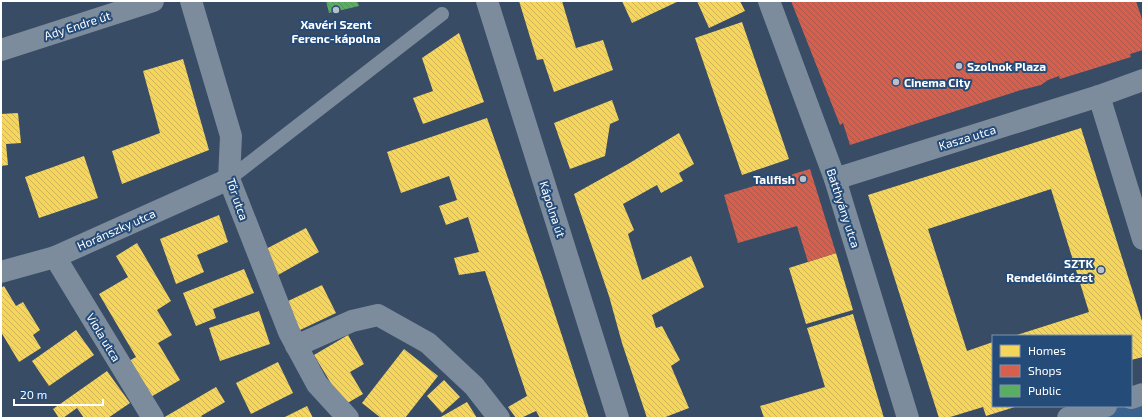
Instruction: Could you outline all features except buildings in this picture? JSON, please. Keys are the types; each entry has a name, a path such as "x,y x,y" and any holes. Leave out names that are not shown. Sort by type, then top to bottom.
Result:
{"street":[{"name":"Ady Endre út","path":"1,49 153,1"},
{"name":"Tőr utca","path":"191,1 231,136 229,179 289,332 317,384 348,418"},
{"name":"Kápolna út","path":"486,1 618,418"},
{"name":"Batthyány utca","path":"769,1 835,179 908,418"},
{"name":"Kasza utca","path":"835,179 1099,96 1143,80"},
{"path":"1099,96 1143,239"},
{"name":"Horánszky utca","path":"1,272 55,257 229,179"},
{"name":"Viola utca","path":"55,257 153,418"},
{"path":"296,346 352,321 378,315 428,343 474,386 499,418"},
{"path":"1132,398 1143,394"},
{"path":"1068,418 1103,407"}],"lane":[{"path":"229,179 442,14"}],"shaded area":[{"path":"1143,394 1143,418 1068,418 1103,407 1132,407 1132,405"}],"place":[{"name":"Xavéri Szent Ferenc-kápolna","path":"336,10"},
{"name":"Szolnok Plaza","path":"959,66"},
{"name":"Cinema City","path":"896,82"},
{"name":"Talifish","path":"803,179"},
{"name":"SZTK Rendelőintézet","path":"1101,270"}]}
